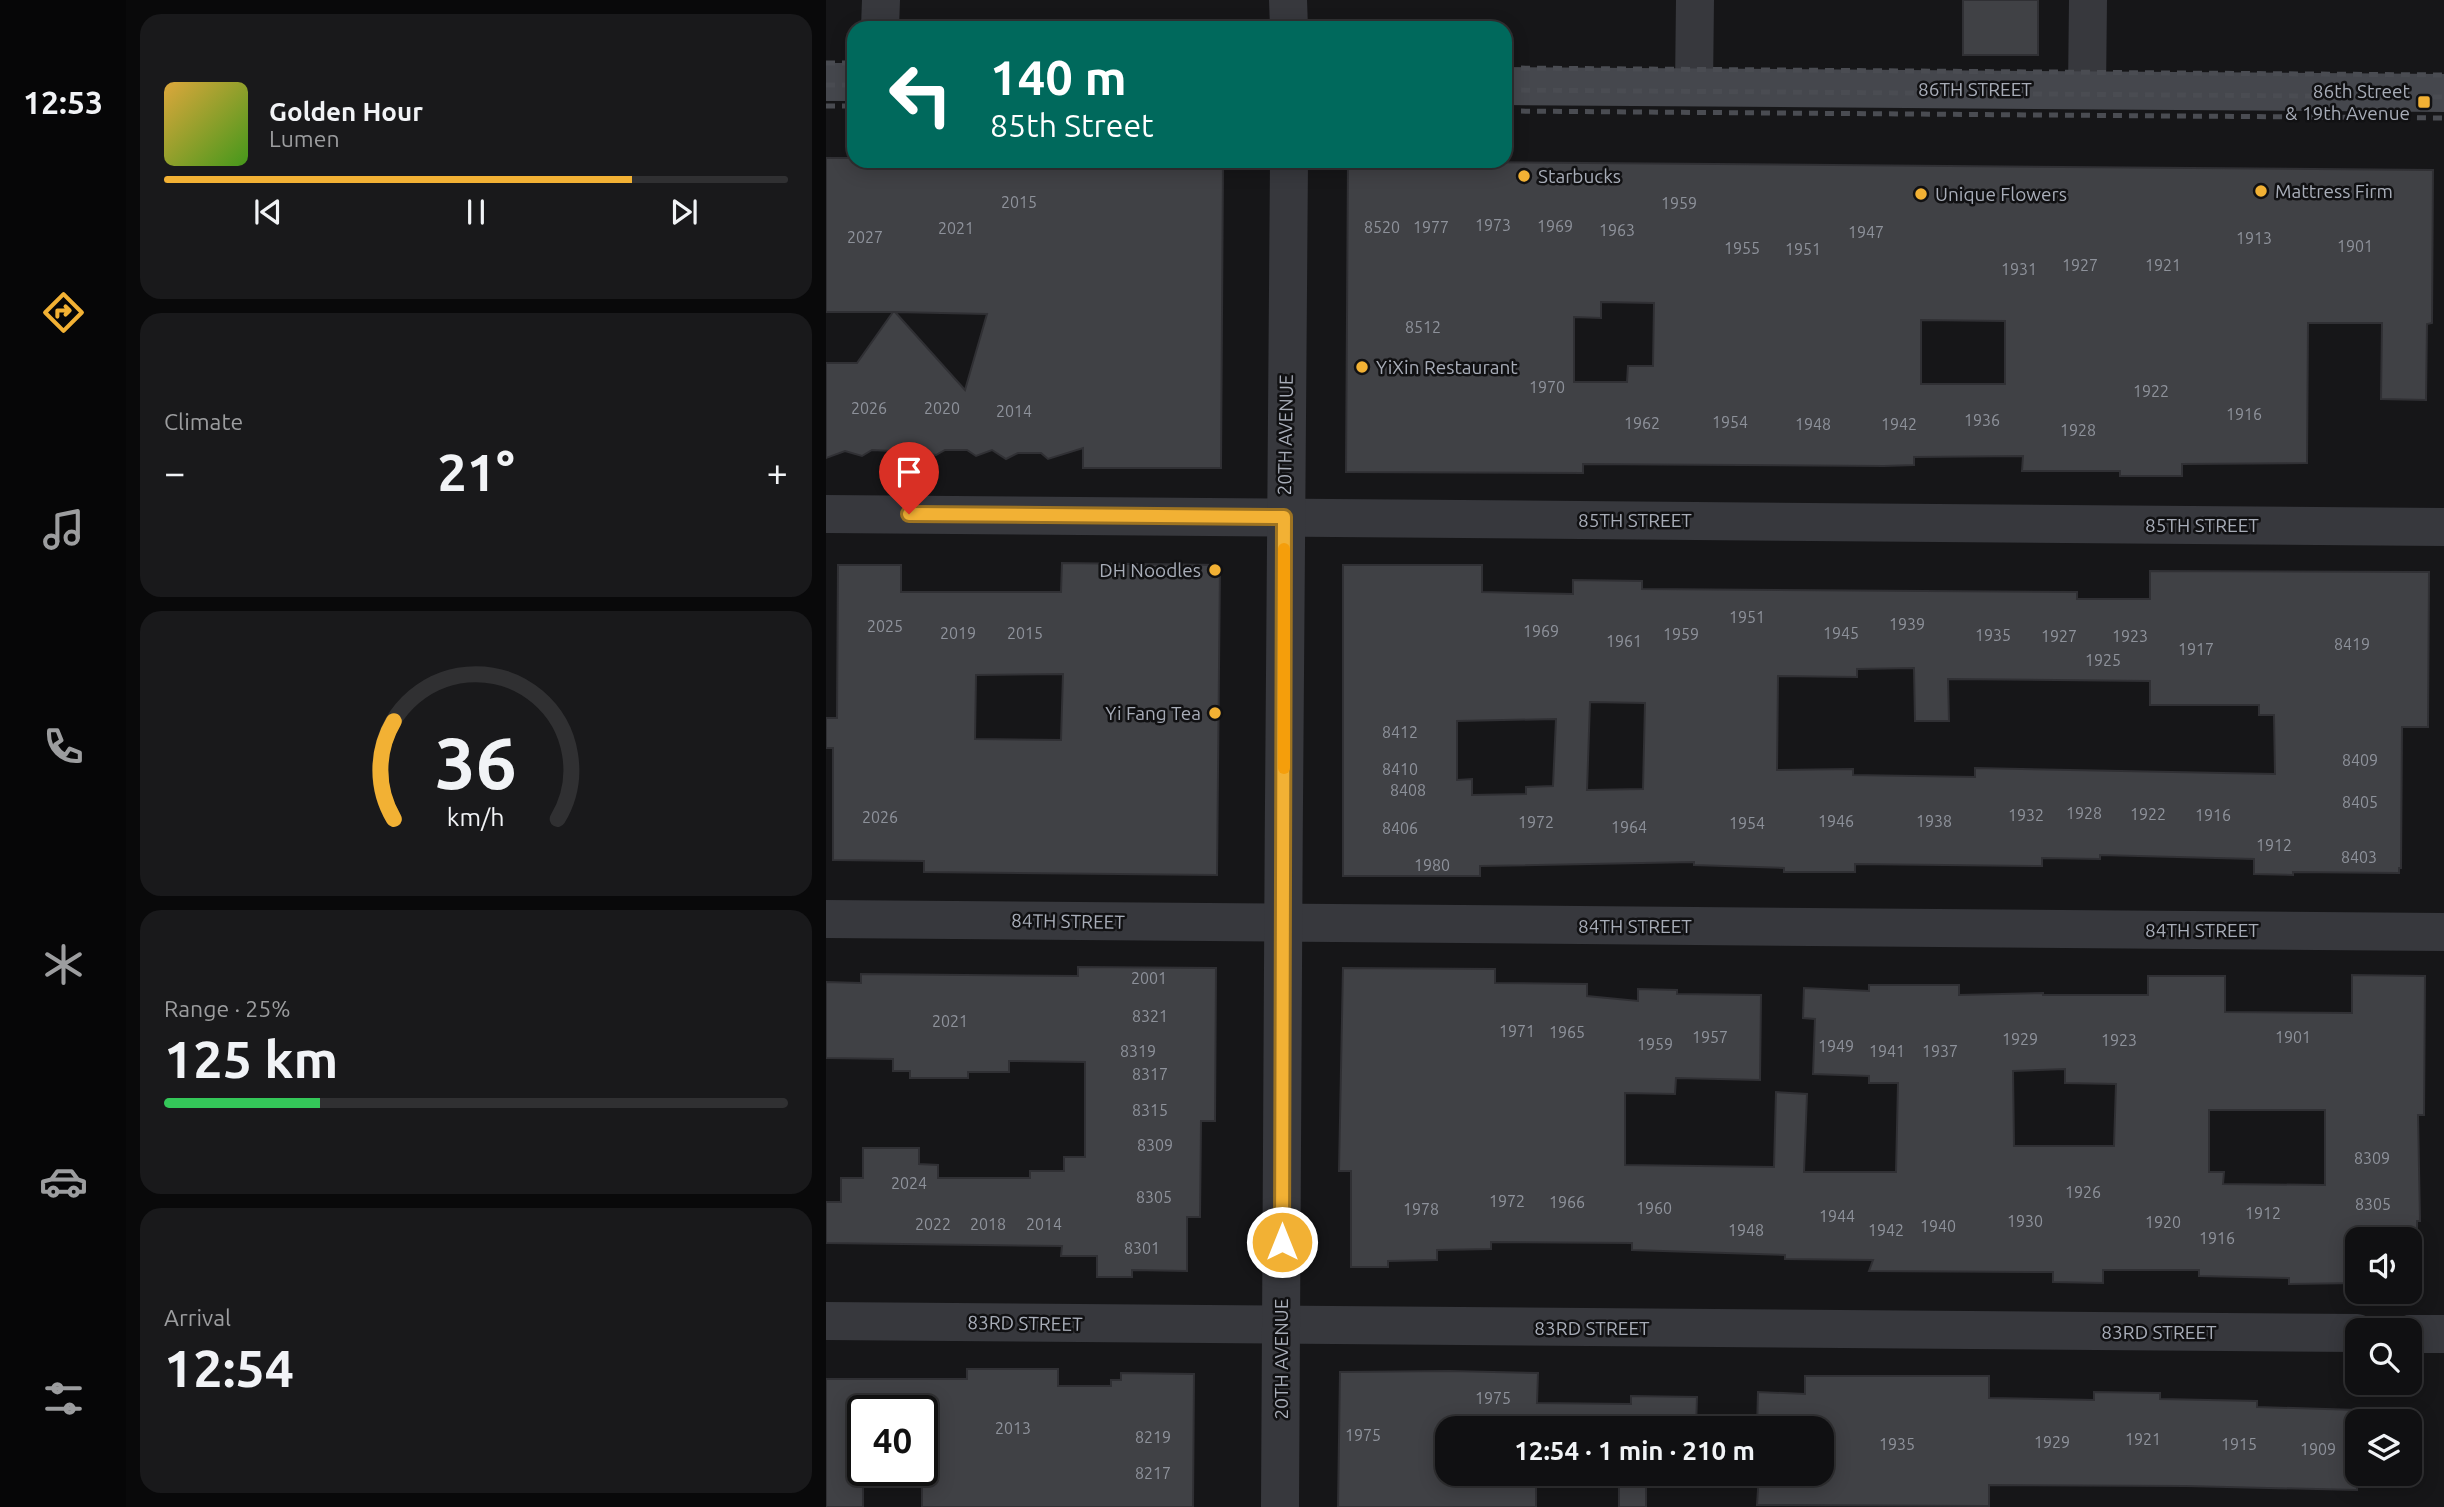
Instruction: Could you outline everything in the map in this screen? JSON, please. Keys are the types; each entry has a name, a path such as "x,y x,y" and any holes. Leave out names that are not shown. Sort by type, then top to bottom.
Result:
{"main road":[{"path":"826,82 847,82"},
{"name":"86TH STREET","path":"1512,86 2444,93"}],"street":[{"path":"880,21 881,0"},
{"path":"1288,0 1289,21"},
{"path":"1694,87 1695,0"},
{"path":"2087,90 2088,0"},
{"name":"20TH AVENUE","path":"1280,1507 1284,517 1289,168"},
{"name":"85TH STREET","path":"826,514 2444,527"},
{"name":"84TH STREET","path":"826,919 2444,932"},
{"name":"83RD STREET","path":"826,1321 2345,1333"},
{"path":"2422,1334 2444,1334"}],"building":[{"path":"1963,0 2038,0 2038,55 1963,55"},
{"path":"826,158 847,158 847,168 1223,168 1221,468 1083,468 1083,448 1048,459 1041,453 1018,453 1006,459 992,450 976,456 967,450 945,450 936,455 913,451 905,457 892,451 872,450 862,456 845,451 826,458 826,363 857,363 893,312 826,312","holes":["895,312 987,314 965,390"]},
{"path":"1512,162 2433,170 2432,323 2427,324 2426,400 2381,399 2382,323 2308,323 2307,463 2182,464 2182,476 2120,476 2120,471 2022,471 2023,456 1914,457 1914,465 1884,466 1583,464 1583,473 1346,472 1348,168 1512,168","holes":["1601,302 1654,303 1653,366 1628,366 1627,382 1574,382 1574,317 1601,318","1921,320 2005,321 2005,384 1921,384"]},
{"path":"1062,563 1220,565 1217,875 924,872 924,861 833,860 833,748 826,748 826,718 837,718 838,565 901,565 901,592 1061,592","holes":["1063,674 1061,740 975,739 976,675"]},
{"path":"1343,565 1482,565 1482,592 1573,594 1573,580 1642,581 1642,589 2077,592 2077,599 2150,599 2150,571 2429,572 2428,727 2402,727 2399,873 2254,874 2254,859 2100,855 2100,859 2042,858 2042,866 1855,864 1855,872 1784,872 1784,868 1694,865 1694,862 1480,866 1480,876 1343,876","holes":["1914,668 1915,721 1949,721 1948,679 2150,681 2150,705 2259,705 2259,715 2274,715 2275,774 1975,768 1975,777 1853,775 1853,769 1777,770 1778,676 1857,677 1857,669","1590,702 1645,703 1643,789 1587,790","1556,719 1553,786 1526,787 1526,794 1472,795 1472,779 1457,780 1457,721"]},
{"path":"1078,967 1216,968 1215,1121 1201,1121 1200,1217 1187,1217 1187,1271 1132,1270 1132,1277 1097,1277 1097,1256 1061,1256 1062,1246 826,1243 826,1202 841,1202 841,1178 863,1178 863,1148 919,1148 919,1164 938,1165 938,1178 1030,1178 1030,1171 1064,1171 1064,1157 1085,1157 1085,1062 1009,1061 1009,1072 968,1072 968,1078 910,1078 910,1071 893,1071 893,1059 826,1058 826,982 861,983 861,974 1078,976"},
{"path":"1343,968 1495,969 1495,983 1587,984 1587,996 1638,1001 1638,989 1677,990 1677,994 1761,995 1760,1080 1676,1078 1675,1094 1625,1093 1625,1165 1774,1167 1776,1092 1807,1094 1804,1172 1896,1172 1898,1083 1869,1083 1869,1076 1813,1074 1815,1019 1803,1018 1804,988 1869,991 1869,985 1959,985 1959,995 2148,995 2148,976 2225,976 2225,1012 2352,1013 2352,975 2425,976 2424,1115 2418,1115 2420,1221 2417,1221 2417,1227 2345,1227 2345,1283 2289,1284 2289,1278 2199,1276 2199,1270 2103,1270 2103,1283 2053,1282 2053,1272 1869,1271 1873,1260 1785,1259 1785,1255 1632,1250 1632,1243 1491,1242 1491,1249 1437,1250 1437,1260 1388,1261 1388,1267 1351,1267 1351,1171 1339,1171","holes":["2065,1069 2065,1083 2116,1084 2114,1146 2014,1146 2013,1071","2209,1110 2325,1110 2325,1185 2223,1184 2224,1172 2209,1172"]},
{"path":"967,1369 1058,1369 1058,1386 1111,1386 1111,1380 1121,1380 1121,1373 1194,1374 1193,1507 922,1507 922,1486 938,1486 938,1395 847,1395 847,1486 863,1486 863,1507 826,1507 826,1379 967,1379"},
{"path":"1340,1372 1538,1373 1537,1403 1631,1404 1631,1396 1697,1397 1696,1416 1435,1416 1435,1486 1536,1486 1536,1507 1338,1507"},
{"path":"1805,1376 1989,1376 1989,1398 2094,1400 2094,1392 2160,1393 2160,1399 2257,1401 2257,1407 2345,1410 2345,1486 2357,1486 2357,1490 1989,1485 1989,1506 1757,1505 1758,1486 1834,1486 1834,1416 1757,1416 1758,1392 1805,1394"},
{"path":"1619,1486 1646,1486 1646,1507 1619,1507"}],"railway":[{"path":"826,63 847,63"},
{"path":"1512,68 2444,75"},
{"path":"826,85 847,85"},
{"path":"1512,90 2444,97"},
{"path":"826,106 847,106"},
{"path":"1512,111 2444,118"}],"slow traffic":[{"path":"1284,549 1284,768"}],"place":[{"name":"86th Street & 19th Avenue","path":"2424,102"},
{"name":"Starbucks","path":"1524,176"},
{"name":"Mattress Firm","path":"2261,191"},
{"name":"Unique Flowers","path":"1921,194"},
{"name":"YiXin Restaurant","path":"1362,367"},
{"name":"DH Noodles","path":"1215,570"},
{"name":"Yi Fang Tea","path":"1215,713"}],"route":[{"path":"909,514 1284,517 1282,1242"}]}
